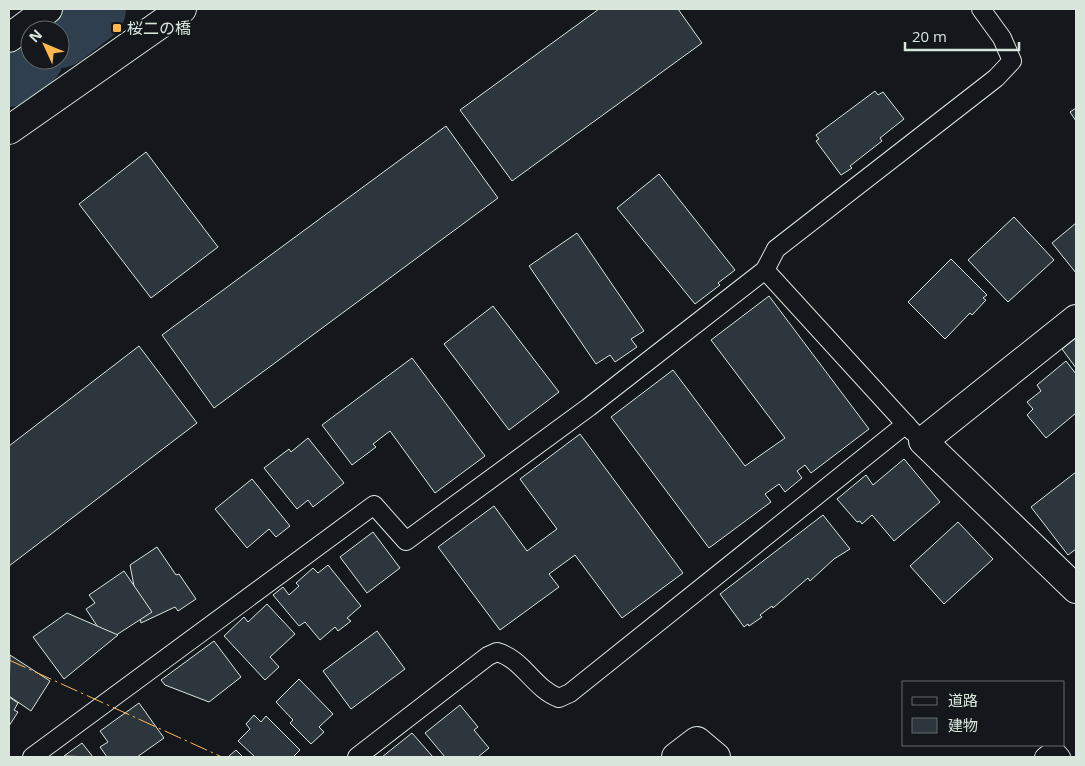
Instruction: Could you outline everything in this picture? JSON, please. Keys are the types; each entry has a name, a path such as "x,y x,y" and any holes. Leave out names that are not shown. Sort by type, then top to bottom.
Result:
{"street":[{"path":"9,38 48,9"},
{"path":"9,130 182,9"},
{"path":"1076,319 914,433 1076,588"},
{"path":"676,757 697,741 716,757"}],"lane":[{"path":"32,757 374,505 406,541 589,407 765,270 776,249 996,78 1012,61 1002,38 981,9"},
{"path":"357,757 488,656 497,652 508,655 548,695 559,698 570,693 914,433 765,270"},
{"path":"1044,757 1054,749 1061,757"}],"building":[{"path":"599,9 678,9 702,43 512,181 460,110"},
{"path":"875,91 878,95 883,92 904,119 880,138 882,141 850,166 852,168 841,175 816,141 819,139 816,135"},
{"path":"1076,108 1076,121 1070,112"},
{"path":"446,126 498,198 214,408 162,335"},
{"path":"146,152 218,247 151,298 79,204"},
{"path":"659,174 735,270 718,283 720,285 695,304 617,208"},
{"path":"1014,217 1054,260 1008,302 968,260"},
{"path":"1076,223 1076,273 1052,243"},
{"path":"577,233 644,331 631,339 637,347 615,362 610,355 596,364 529,266"},
{"path":"951,259 987,295 983,298 986,300 972,315 970,313 945,339 908,302"},
{"path":"769,296 869,429 811,473 805,465 797,471 802,478 785,492 779,484 765,494 771,502 709,548 611,417 673,370 745,466 785,438 711,340"},
{"path":"493,306 559,392 509,430 444,344"},
{"path":"1076,338 1076,368 1062,349"},
{"path":"139,346 197,423 9,566 9,446"},
{"path":"412,358 485,456 435,493 390,431 373,444 376,447 352,465 322,425"},
{"path":"1066,361 1076,374 1076,413 1046,438 1027,415 1033,409 1027,402 1041,391 1037,385"},
{"path":"580,434 683,573 622,618 575,555 549,574 559,587 500,630 438,547 494,506 527,551 557,529 520,479"},
{"path":"308,438 344,483 313,507 308,500 297,509 264,468 289,449 291,452"},
{"path":"904,459 940,502 894,541 872,515 862,524 860,521 857,522 837,499 866,475 873,485"},
{"path":"1076,472 1076,549 1068,555 1031,507"},
{"path":"252,479 290,526 276,537 269,529 247,548 215,509"},
{"path":"823,515 850,549 834,559 810,581 808,578 773,608 772,606 760,615 762,617 749,626 748,624 744,627 720,594"},
{"path":"958,522 993,559 944,604 910,566"},
{"path":"373,532 400,568 367,593 340,557"},
{"path":"157,547 176,575 179,574 196,599 178,611 175,607 141,623 130,565"},
{"path":"328,565 361,606 347,618 351,621 338,631 335,627 320,640 305,622 299,626 273,595 283,587 289,595 299,586 296,583 313,568 318,573"},
{"path":"124,571 152,612 107,641 86,609 95,603 89,595"},
{"path":"267,604 295,634 270,657 279,667 265,680 224,636 244,617 248,622"},
{"path":"67,613 118,635 64,679 33,637"},
{"path":"377,631 405,669 351,709 323,671"},
{"path":"214,641 241,677 209,702 165,685 161,680"},
{"path":"10,655 50,681 31,711 9,696"},
{"path":"299,679 333,714 319,727 324,732 311,744 290,723 293,720 276,702"},
{"path":"9,697 18,703 14,710 18,712 9,726"},
{"path":"139,703 164,738 137,757 107,757 100,747 108,742 100,731"},
{"path":"460,705 478,727 474,730 489,748 478,757 445,757 425,733"},
{"path":"254,715 261,722 266,716 300,750 293,757 255,757 238,741 250,729 246,724"},
{"path":"412,733 433,757 382,757"},
{"path":"82,743 93,757 64,756"},
{"path":"236,750 243,757 228,757"}],"waterway":[{"path":"70,26 92,9"},
{"path":"9,73 20,64"}],"power":[{"path":"9,660 222,757"}],"place":[{"name":"桜二の橋","path":"117,28"}]}
